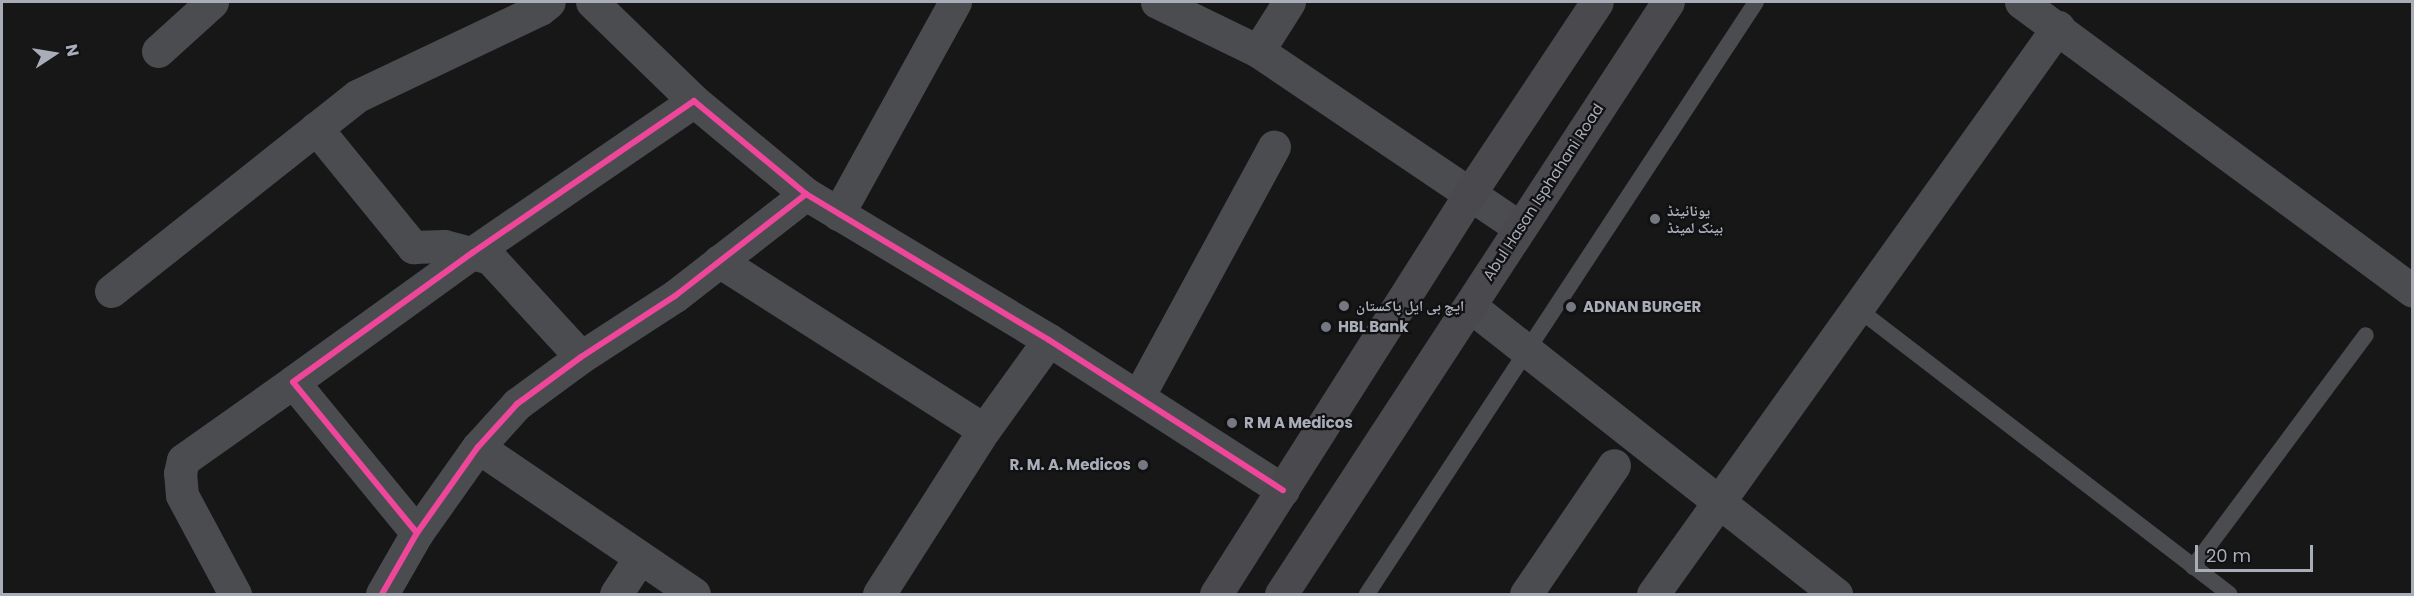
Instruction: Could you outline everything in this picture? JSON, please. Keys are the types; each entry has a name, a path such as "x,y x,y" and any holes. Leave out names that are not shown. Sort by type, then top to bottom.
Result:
{"main road":[{"path":"1216,594 1470,193 1597,2"},
{"name":"Abul Hasan Isphahani Road","path":"1281,594 1668,2"}],"street":[{"path":"158,51 212,2"},
{"path":"111,291 357,96 540,9 549,2"},
{"path":"592,2 694,101 806,194 1049,340 1283,490"},
{"path":"838,214 955,2"},
{"path":"1157,2 1258,51 1520,228"},
{"path":"1258,51 1289,2"},
{"path":"2021,2 2058,27 2412,290"},
{"path":"1653,594 2058,27"},
{"path":"235,594 182,495 180,473 183,460 472,253 694,101"},
{"path":"316,128 413,247 444,246 490,258 580,357"},
{"path":"1138,397 1274,146"},
{"path":"382,594 417,533 478,447 517,404 580,357 675,296 806,194"},
{"path":"719,261 984,430"},
{"path":"1470,306 1836,594"},
{"path":"879,594 984,430 1049,340"},
{"path":"293,382 417,533"},
{"path":"478,447 639,559 694,594"},
{"path":"1526,594 1614,465"},
{"path":"616,594 639,559"}],"lane":[{"path":"1367,594 1756,2"},
{"path":"1858,309 2229,594"},
{"path":"2193,567 2366,335"}],"cycle path":[{"path":"417,533 293,382 472,253 694,101 806,194"},
{"path":"382,594 417,533 478,447 517,404 581,357 675,296 806,194 1049,340 1283,490"}],"place":[{"name":"یونائیٹڈ بینک لمیٹڈ","path":"1655,219"},
{"name":"ایچ بی ایل پاکستان","path":"1344,306"},
{"name":"ADNAN BURGER","path":"1571,307"},
{"name":"HBL Bank","path":"1326,327"},
{"name":"R M A Medicos","path":"1232,423"},
{"name":"R. M. A. Medicos","path":"1143,465"}]}
